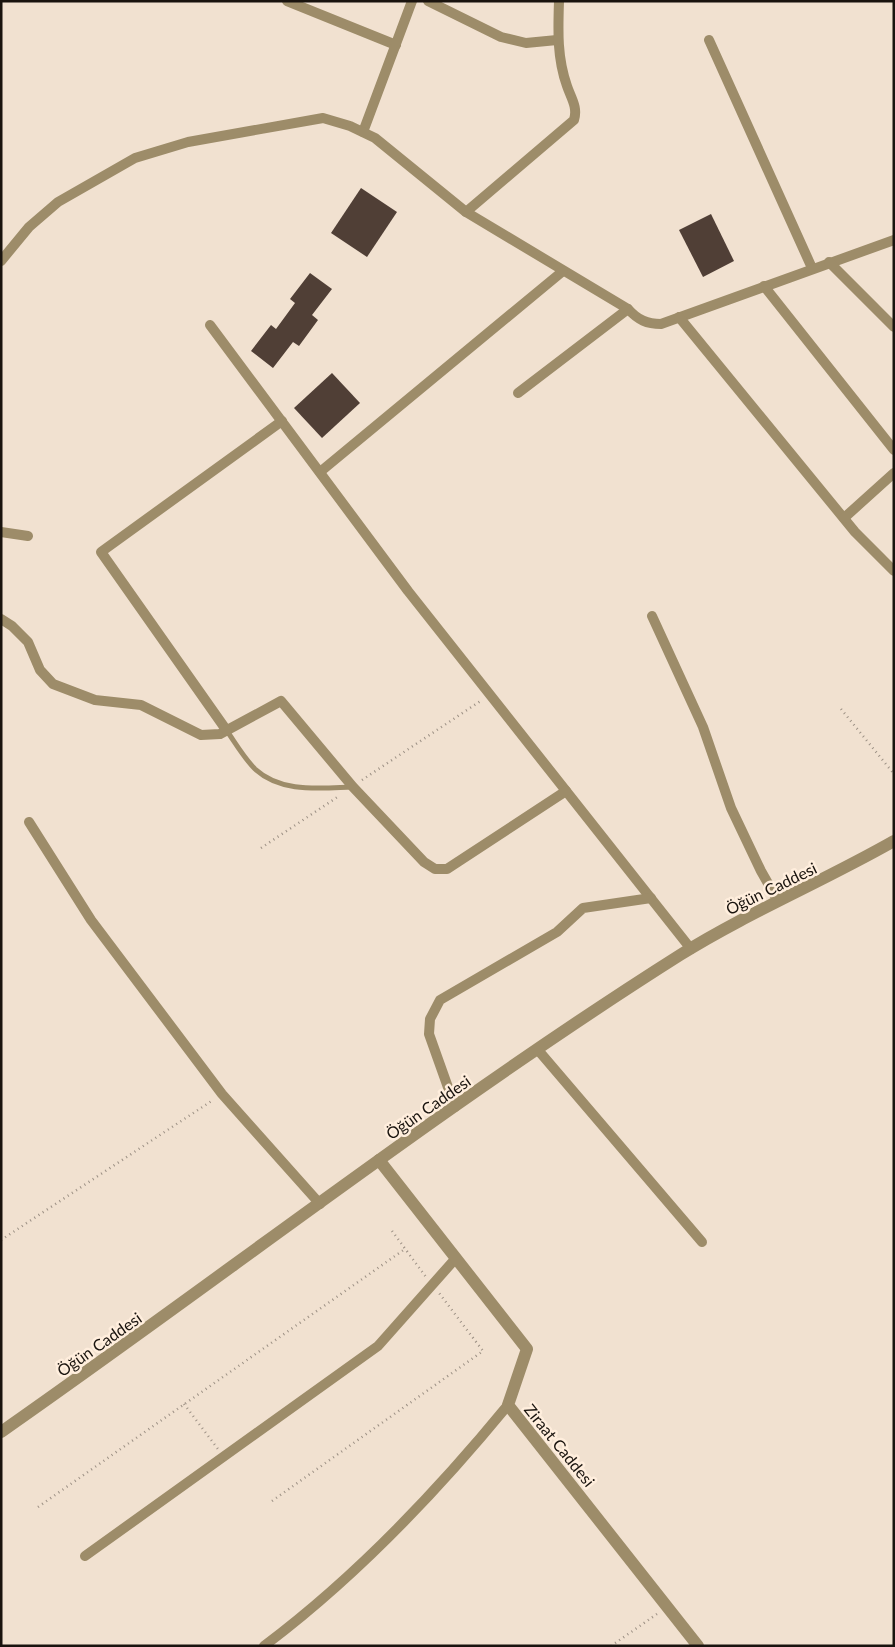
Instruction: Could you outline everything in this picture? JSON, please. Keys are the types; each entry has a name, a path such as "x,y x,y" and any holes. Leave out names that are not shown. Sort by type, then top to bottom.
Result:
{"street":[{"path":"286,1 396,45"},
{"path":"363,132 412,1"},
{"path":"428,1 501,38 526,43 557,40"},
{"path":"466,212 574,120 576,113 574,103 561,69 557,40 559,1"},
{"path":"709,40 812,268"},
{"path":"1,261 29,227 58,202 120,165 152,151 188,142 323,118 363,132 387,146 466,212 628,310 636,318 652,324 661,324 894,240"},
{"path":"829,262 894,326"},
{"path":"320,472 562,271"},
{"path":"764,286 894,450"},
{"path":"518,393 628,310"},
{"path":"679,317 844,518 894,571"},
{"path":"210,325 408,591 691,949"},
{"path":"226,731 101,552 282,421"},
{"path":"844,518 894,473"},
{"path":"1,532 28,536"},
{"path":"652,616 703,727 720,781 738,824 778,901"},
{"path":"1,619 24,638 34,651 40,670 46,678 60,688 95,700 141,705 201,735 214,736 226,731 281,701 353,787 431,868 447,869 566,791"},
{"path":"28,822 91,920 222,1094 320,1204"},
{"name":"Öğün Caddesi","path":"1,1432 156,1324 379,1160 538,1050 691,949 778,901 840,872 894,841"},
{"path":"455,1108 429,1034 430,1019 440,1000 557,932 583,908 651,898"},
{"path":"538,1050 702,1242"},
{"name":"Ziraat Caddesi","path":"379,1160 527,1349 508,1405 698,1646"},
{"path":"85,1556 378,1346 456,1258"},
{"path":"264,1646 322,1600 390,1536 451,1472 508,1405"}],"lane":[{"path":"226,731 248,762 256,770 274,781 289,786 310,788 353,787"}],"path":[{"path":"261,848 490,695"},
{"path":"841,709 894,774"},
{"path":"1,1240 222,1094"},
{"path":"272,1501 483,1351 392,1232"},
{"path":"38,1507 405,1248"},
{"path":"184,1404 224,1457"},
{"path":"611,1646 668,1606"}],"building":[{"path":"361,188 397,212 367,257 331,233"},
{"path":"711,214 734,261 703,277 679,230"},
{"path":"310,273 332,289 312,315 318,320 299,346 293,342 273,368 251,351 271,325 276,329 295,303 290,299"},
{"path":"332,373 360,403 322,438 294,408"}]}
